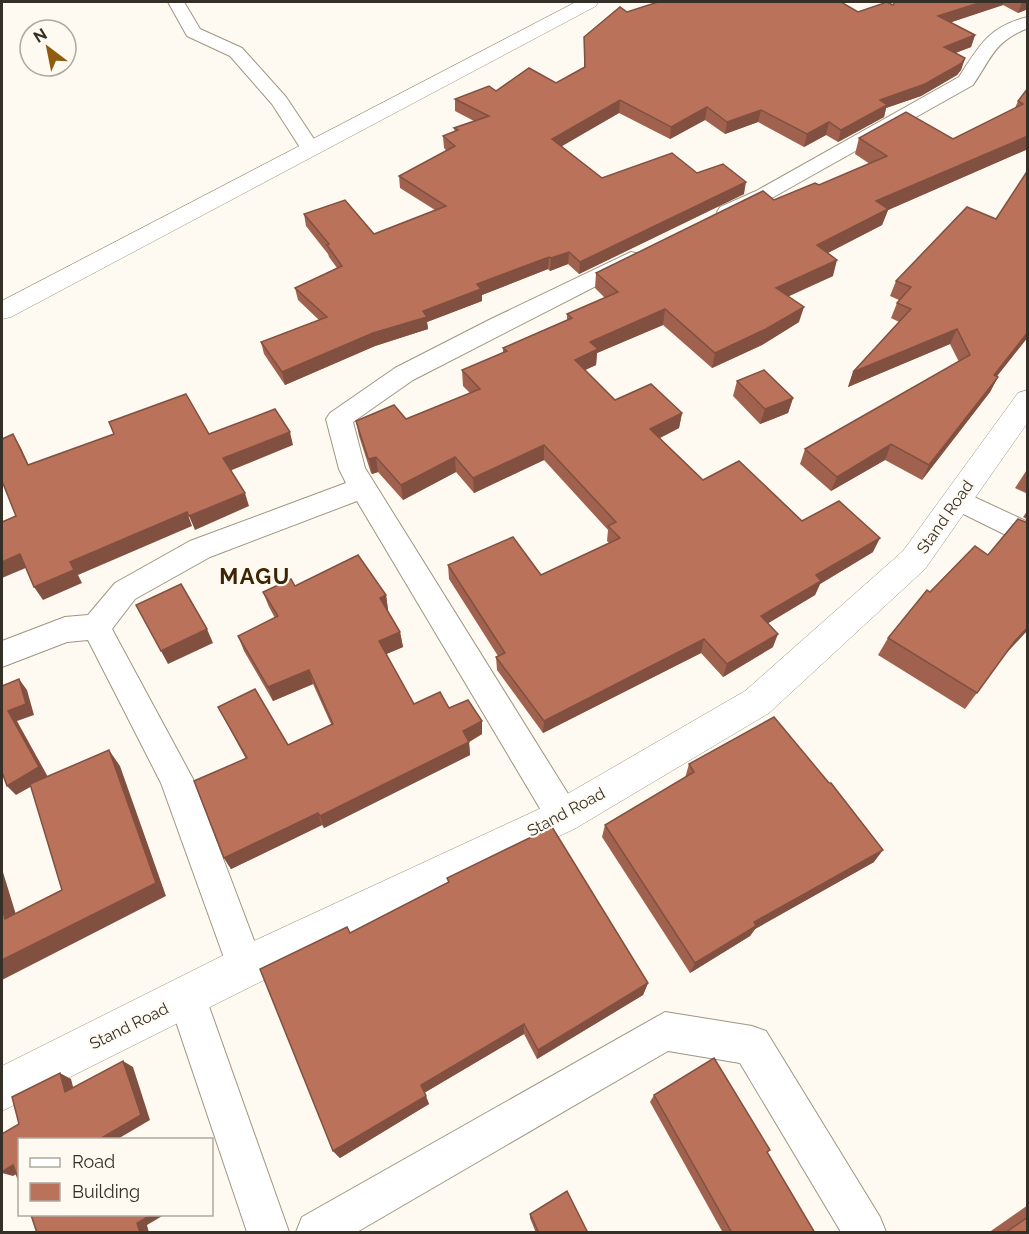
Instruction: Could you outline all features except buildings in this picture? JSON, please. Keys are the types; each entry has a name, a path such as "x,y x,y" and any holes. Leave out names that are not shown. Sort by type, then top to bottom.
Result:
{"main road":[{"path":"2,311 589,2"},
{"name":"Stand Road","path":"2,1089 246,967 563,816 757,702 914,560 1028,400"}],"street":[{"path":"176,2 193,32 236,52 279,101 310,148"},
{"path":"710,221 763,195 966,81 983,54 1001,33 1028,22"},
{"path":"563,816 352,469 339,419 404,374 499,324 647,252"},
{"path":"2,654 65,630 96,627 125,591 200,549 363,487"},
{"path":"957,499 1028,535"},
{"path":"96,627 176,779 246,967"},
{"path":"187,998 268,1233"},
{"path":"317,1233 665,1031 752,1045 865,1233"}],"district":[{"name":"MAGU","path":"255,576"}]}
